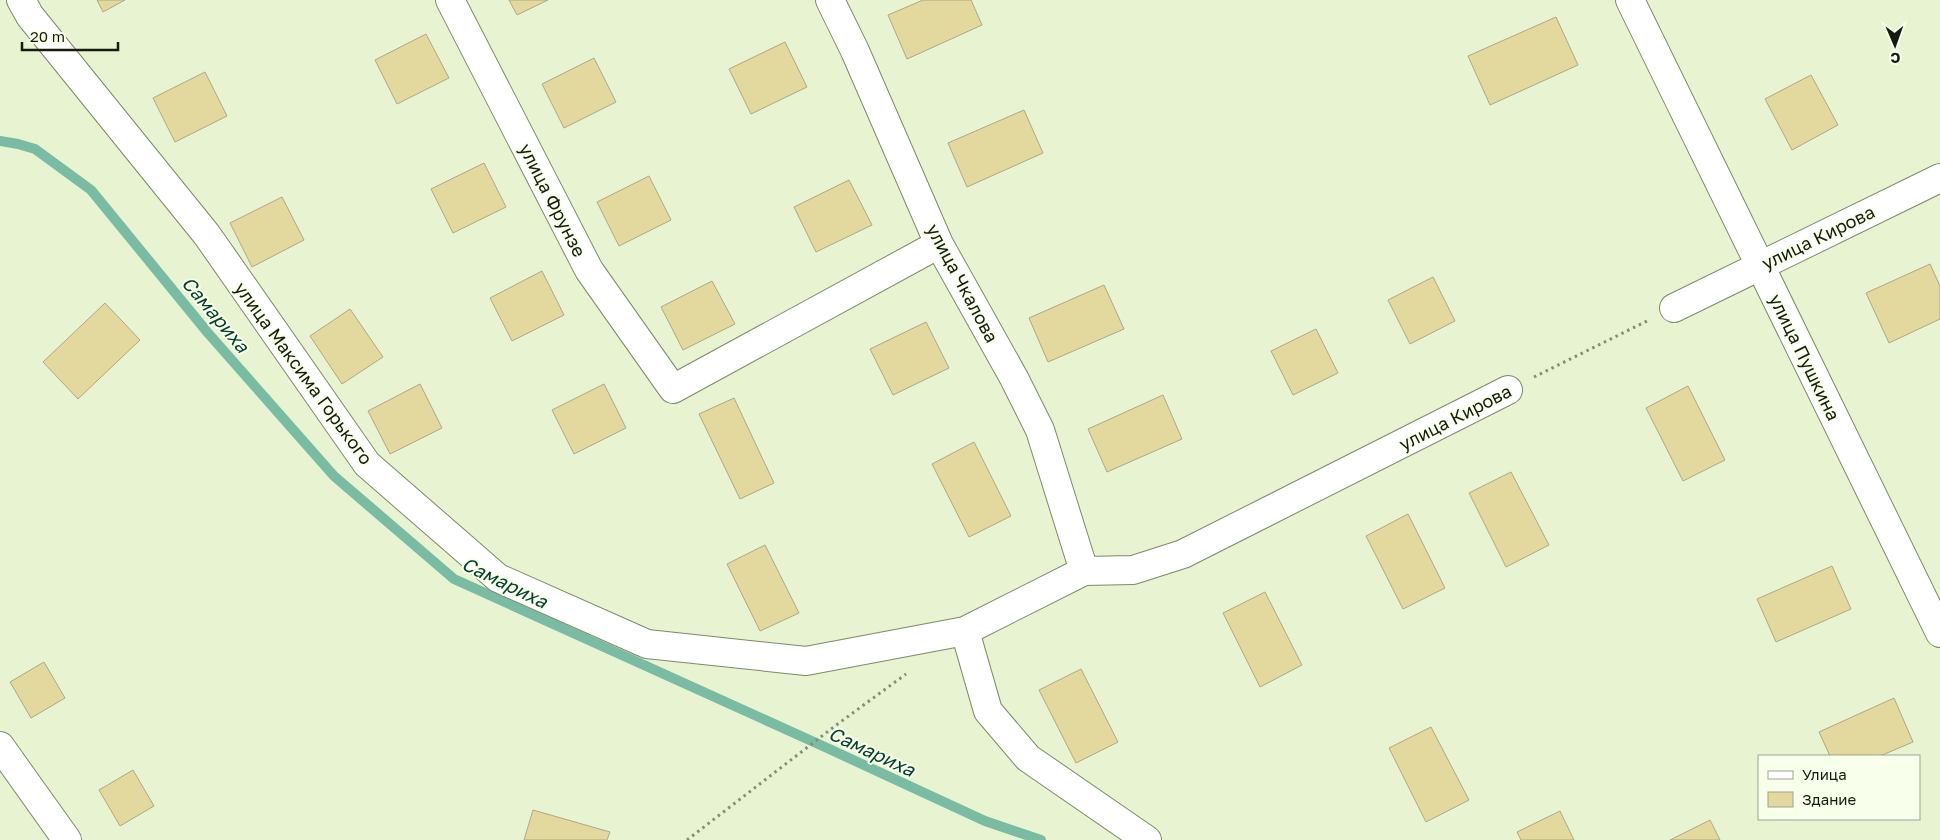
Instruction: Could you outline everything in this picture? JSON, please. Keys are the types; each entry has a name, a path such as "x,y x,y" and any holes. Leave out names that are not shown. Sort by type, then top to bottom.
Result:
{"street":[{"name":"улица Максима Горького","path":"21,0 30,16 206,235 367,464 498,578 647,644 806,661 964,631"},
{"name":"улица Фрунзе","path":"450,0 589,270 672,390 939,244"},
{"name":"улица Чкалова","path":"830,0 855,51 939,244 1014,378 1040,430 1084,571"},
{"name":"улица Пушкина","path":"1630,0 1940,633"},
{"name":"улица Кирова","path":"1674,308 1940,178"},
{"name":"улица Кирова","path":"964,631 1084,571 1133,570 1183,554 1508,390"},
{"path":"964,631 988,711 1028,758 1147,840"},
{"path":"0,746 67,840"}],"path":[{"name":"улица Кирова","path":"1508,390 1674,308"},
{"path":"688,840 790,763 835,726 911,670"}],"building":[{"path":"97,0 125,0 103,12"},
{"path":"509,0 548,0 517,15"},
{"path":"923,0 971,0 982,25 907,59 888,15"},
{"path":"1556,17 1578,65 1490,105 1468,56"},
{"path":"426,34 449,78 397,104 375,60"},
{"path":"785,42 807,87 751,114 729,69"},
{"path":"594,58 616,102 564,128 542,84"},
{"path":"205,72 227,116 175,142 153,98"},
{"path":"1811,75 1838,125 1792,150 1765,99"},
{"path":"1024,110 1043,153 967,187 948,143"},
{"path":"484,163 506,207 453,233 431,189"},
{"path":"649,176 671,220 619,246 597,202"},
{"path":"849,180 872,225 816,252 794,207"},
{"path":"282,197 304,240 252,267 230,223"},
{"path":"1930,264 1940,286 1940,319 1889,343 1866,293"},
{"path":"542,271 564,315 512,341 490,298"},
{"path":"1433,277 1455,321 1410,344 1388,300"},
{"path":"712,281 735,324 683,350 661,307"},
{"path":"1104,285 1124,329 1048,362 1029,318"},
{"path":"105,303 140,340 78,399 43,362"},
{"path":"350,309 383,357 342,384 310,336"},
{"path":"926,322 949,368 893,395 870,349"},
{"path":"1316,329 1338,373 1293,395 1271,351"},
{"path":"420,384 442,428 390,454 368,411"},
{"path":"604,384 626,428 574,454 552,410"},
{"path":"1688,386 1725,460 1683,481 1646,408"},
{"path":"1163,395 1182,439 1107,472 1088,429"},
{"path":"734,398 774,483 740,499 699,414"},
{"path":"974,442 1011,516 969,537 932,464"},
{"path":"1511,472 1549,545 1506,567 1469,493"},
{"path":"1408,514 1445,588 1403,609 1366,536"},
{"path":"765,545 799,613 760,631 727,564"},
{"path":"1832,566 1851,609 1776,642 1757,599"},
{"path":"1265,592 1302,665 1260,687 1223,613"},
{"path":"44,662 65,698 31,718 10,682"},
{"path":"1081,669 1118,742 1076,763 1039,690"},
{"path":"1894,698 1913,742 1882,755 1830,755 1819,732"},
{"path":"1431,727 1469,800 1426,822 1389,748"},
{"path":"133,770 154,806 120,826 99,790"},
{"path":"533,810 610,832 607,840 524,840"},
{"path":"1560,811 1574,840 1521,840 1517,832"},
{"path":"1710,820 1720,840 1670,840"}],"waterway":[{"name":"Самариха","path":"0,141 35,149 91,190 208,333 334,476 454,579 985,821 1041,840"}]}
